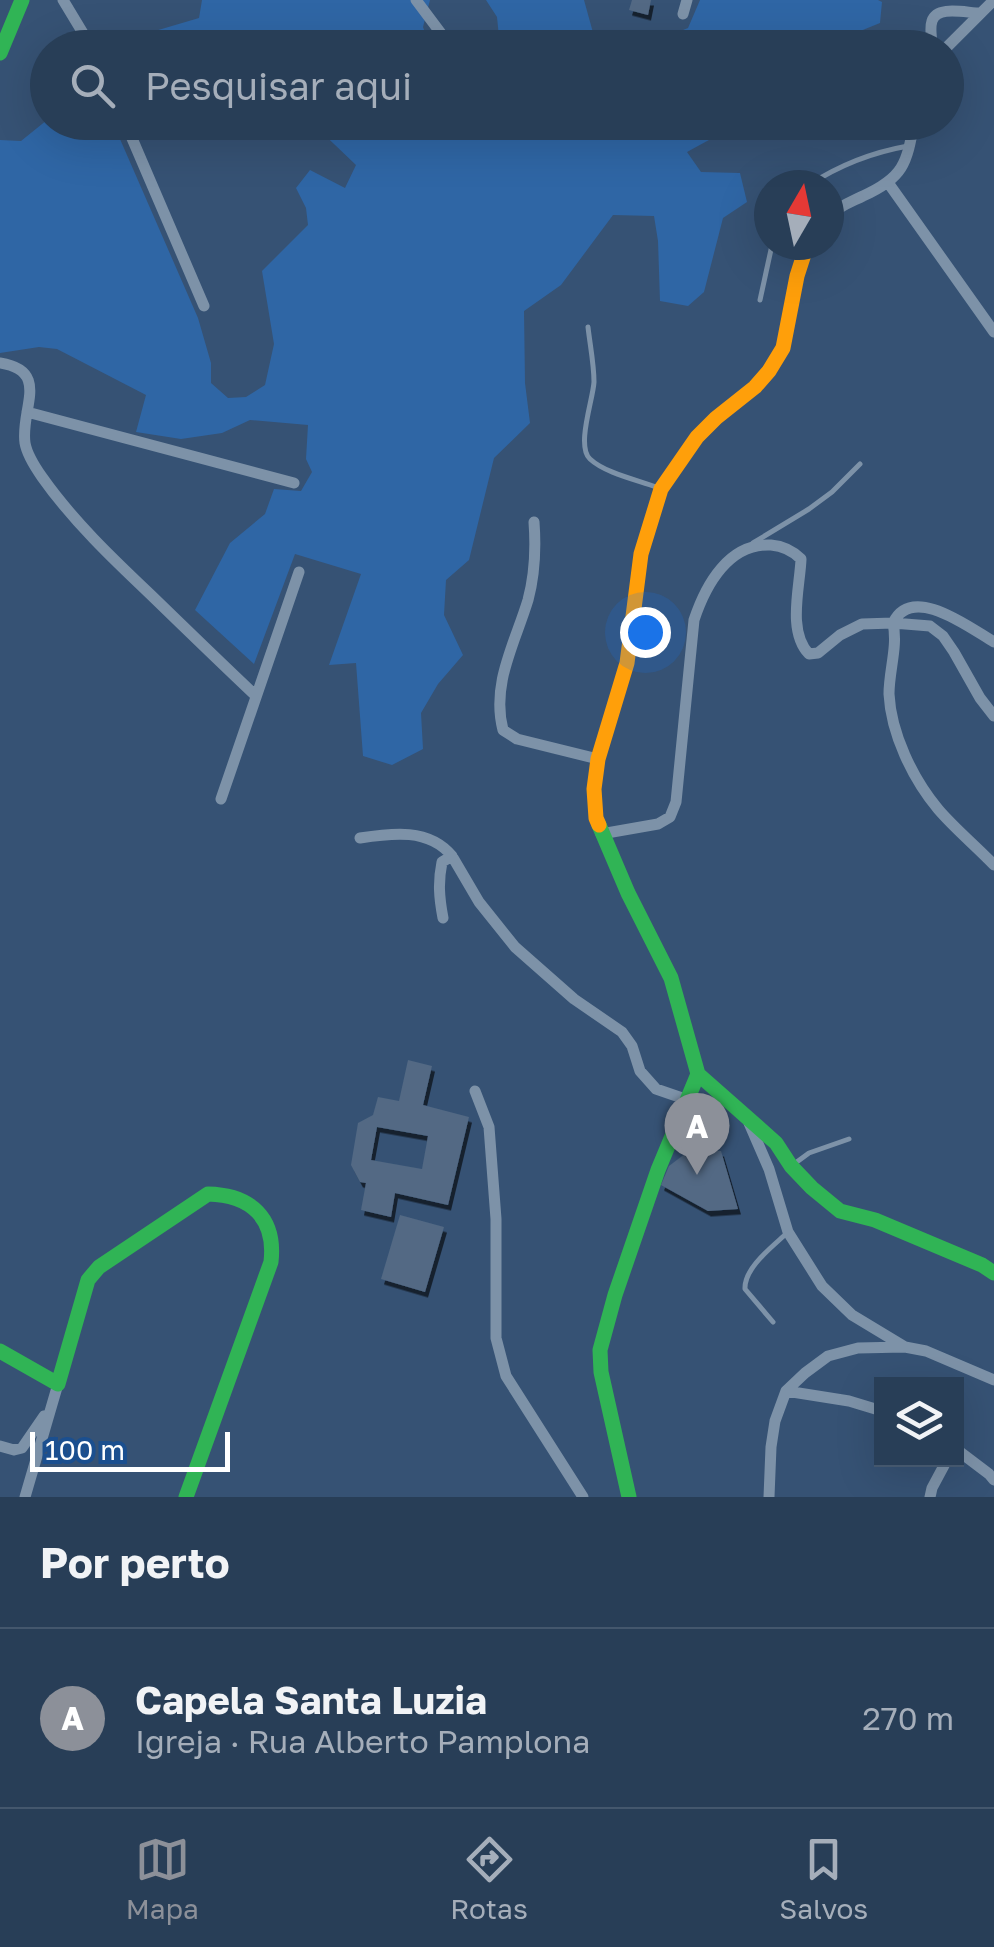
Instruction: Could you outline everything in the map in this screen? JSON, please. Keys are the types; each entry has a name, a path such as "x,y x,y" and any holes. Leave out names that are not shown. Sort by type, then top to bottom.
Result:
{"street":[{"path":"0,53 22,0"},
{"path":"64,0 82,30"},
{"path":"416,0 438,30"},
{"path":"682,14 686,0"},
{"path":"931,30 932,0"},
{"path":"962,30 994,0"},
{"path":"933,18 950,8 980,14"},
{"path":"950,8 962,21 962,30"},
{"path":"134,140 204,306"},
{"path":"844,205 889,184 903,166 911,140"},
{"path":"889,184 994,332"},
{"path":"802,260 783,348 755,387 697,437 661,489 641,554 626,663 598,760 596,818 671,978 698,1074 776,1143 812,1188 840,1210 875,1220 994,1273"},
{"path":"0,363 18,366 28,378 25,446 44,479 114,559 256,696"},
{"path":"27,412 294,483"},
{"path":"534,522 536,551 528,599 498,698 503,730 517,739 598,760"},
{"path":"601,834 658,824 670,816 676,802 694,620 716,575 742,550 778,546 801,558 796,612 803,648 809,654 818,654 862,624 930,626 943,636 994,716"},
{"path":"221,799 299,572"},
{"path":"994,642 938,610 906,608 893,623 896,635 889,694 895,729 916,776 939,810 994,865"},
{"path":"360,838 395,832 413,834 447,850 479,902 515,948 574,999 622,1032 632,1046 640,1071 656,1090 688,1100"},
{"path":"443,918 438,881 442,862 452,856"},
{"path":"629,1497 601,1372 600,1350 658,1170 698,1074"},
{"path":"474,1091 488,1127 496,1219 496,1338 506,1376 583,1497"},
{"path":"748,1118 788,1232 822,1286 852,1315 905,1348"},
{"path":"25,1497 88,1280 99,1267 208,1194 224,1193 250,1202 268,1223 273,1250 186,1497"},
{"path":"770,1497 770,1447 774,1421 786,1391 828,1356 858,1348 926,1350 994,1380"},
{"path":"0,1351 56,1392"},
{"path":"786,1391 874,1409"},
{"path":"0,1446 22,1448 56,1392"},
{"path":"964,1455 994,1480"},
{"path":"930,1497 943,1467"}],"lane":[{"path":"837,170 884,150 910,146"},
{"path":"760,300 769,260"},
{"path":"588,327 594,388 585,451 591,459 616,473 661,489"},
{"path":"742,550 821,501 860,464"},
{"path":"791,1166 809,1153 849,1139"},
{"path":"773,1322 743,1284 788,1232"}],"shaded area":[{"path":"202,0 430,0 424,30 158,30 199,18"},
{"path":"486,0 584,0 592,30 498,30 497,17"},
{"path":"700,0 882,2 880,23 863,30 683,30 688,28"},
{"path":"30,134 30,140 120,140 198,318 211,363 211,383 228,398 246,397 265,385 274,344 262,271 308,225 306,208 296,188 310,170 345,188 356,165 330,140 709,140 687,152 701,172 740,173 747,202 723,218 704,292 688,306 660,301 654,216 613,215 561,285 524,311 530,423 494,458 469,560 446,580 444,615 463,655 438,684 421,713 423,749 392,765 363,756 356,663 329,665 361,574 295,554 254,664 195,610 230,543 265,514 274,489 301,491 312,472 306,459 308,425 250,420 222,433 181,439 136,432 146,395 57,349 39,347 0,353 0,140 21,141"}],"building":[{"path":"632,0 651,0 648,15 629,10"},
{"path":"408,1060 432,1066 423,1105 469,1117 448,1205 395,1193 391,1217 361,1210 366,1183 360,1182 351,1165 358,1123 373,1115 378,1097 399,1101","holes":["377,1127 428,1136 422,1169 371,1160"]},
{"path":"690,1150 721,1151 738,1209 708,1211 661,1185 669,1166"},
{"path":"400,1215 444,1227 425,1292 381,1279"}],"traffic: fast":[{"path":"0,53 22,0"},
{"path":"599,825 671,978 698,1074 776,1143 791,1166 840,1211 875,1220 994,1273"},
{"path":"629,1497 601,1372 600,1350 658,1170 698,1074"},
{"path":"0,1351 58,1384 88,1280 99,1267 208,1194 248,1204 265,1221 271,1262 186,1497"}],"traffic: slow":[{"path":"599,825 594,789 598,759 627,663 641,554 661,489 697,437 769,371 783,348 802,260"}],"place":[{"name":"Capela Santa Luzia","path":"697,1175"}]}
